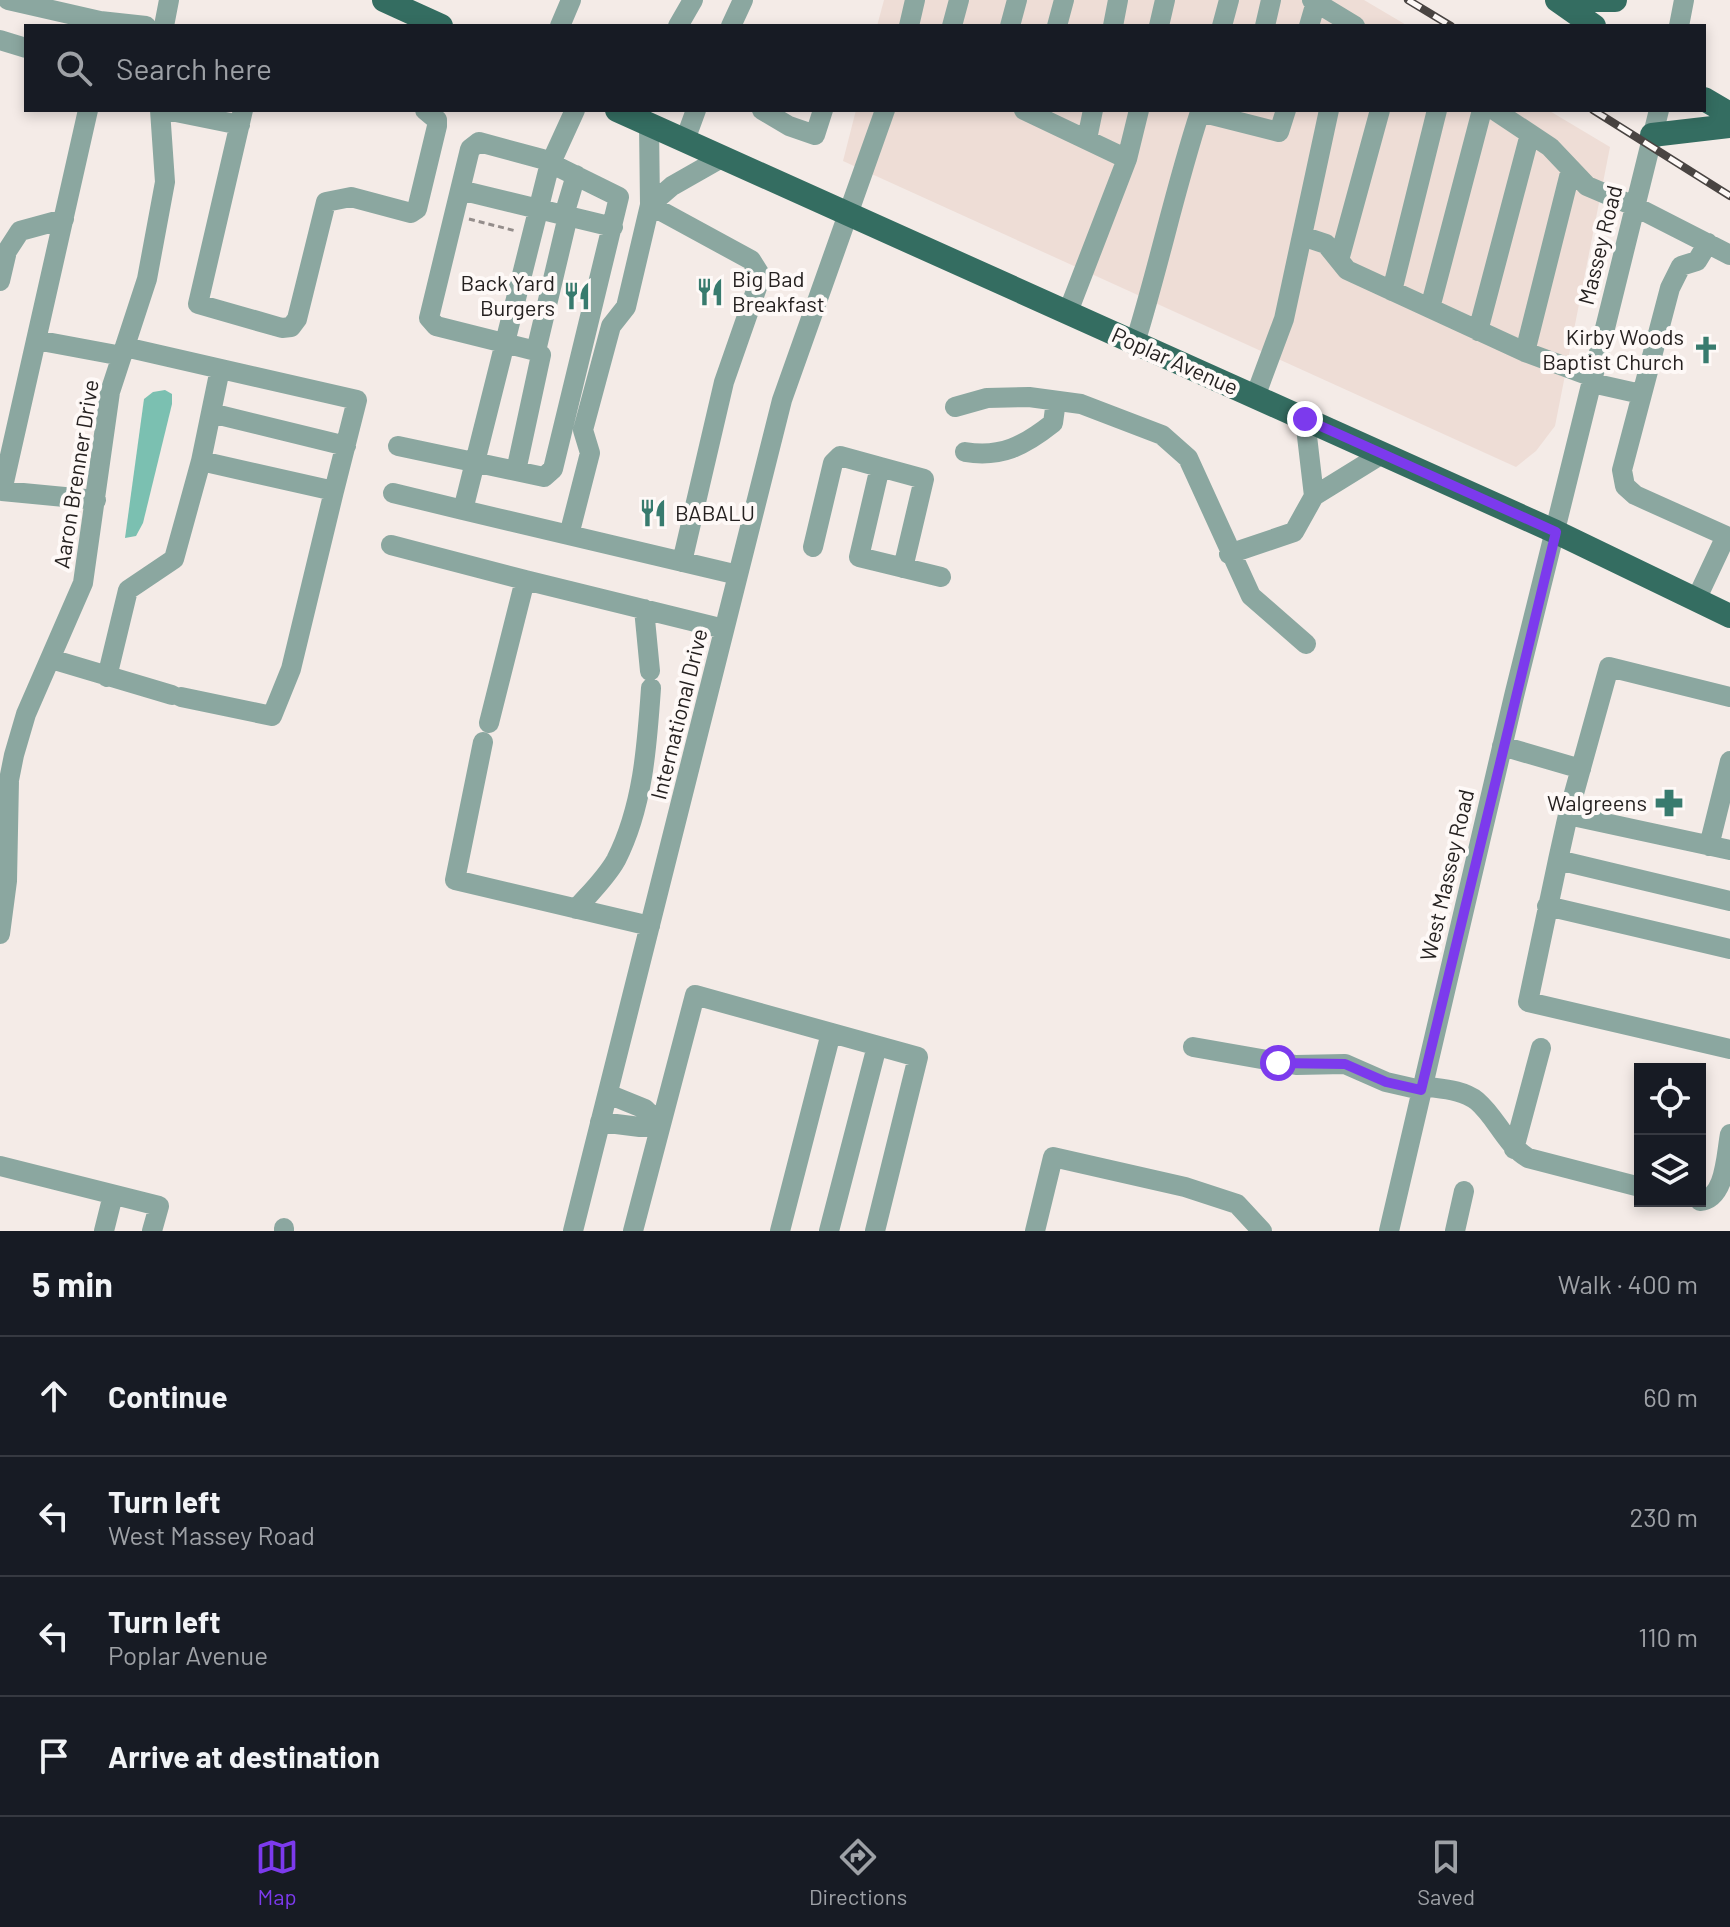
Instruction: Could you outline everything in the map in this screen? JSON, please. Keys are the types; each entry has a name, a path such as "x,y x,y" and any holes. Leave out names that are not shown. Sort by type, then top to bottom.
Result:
{"main road":[{"path":"1557,0 1615,0"},
{"path":"1557,0 1591,24"},
{"path":"396,11 435,24"},
{"path":"1706,100 1730,114"},
{"name":"Poplar Avenue","path":"622,112 1556,532 1730,616"},
{"path":"1652,135 1730,126"}],"street":[{"path":"8,0 100,24"},
{"path":"164,24 169,0"},
{"path":"561,24 571,0"},
{"path":"679,24 693,0"},
{"path":"732,24 743,0"},
{"path":"909,24 915,0"},
{"path":"953,24 959,0"},
{"path":"1011,24 1017,0"},
{"path":"1058,24 1064,0"},
{"path":"1113,24 1118,0"},
{"path":"1159,24 1165,0"},
{"path":"1223,24 1229,0"},
{"path":"1265,24 1271,0"},
{"path":"1679,24 1684,0"},
{"path":"1309,24 1314,1 1348,24"},
{"path":"0,40 24,47"},
{"path":"88,112 2,491 96,500"},
{"name":"Aaron Brenner Drive","path":"0,934 7,881 9,780 26,714 83,583 110,392 147,279 165,182 163,112"},
{"path":"182,112 241,118 198,304 282,328 291,327 297,319 326,202 351,197 411,213 417,209 437,126 437,120 427,112"},
{"path":"463,510 551,162 574,112"},
{"path":"685,140 695,112"},
{"path":"765,112 789,126 815,135 820,119 785,112"},
{"name":"International Drive","path":"573,1231 782,400 884,112"},
{"path":"1032,112 1127,159"},
{"path":"1087,139 1093,112"},
{"path":"1068,312 1127,159 1139,112"},
{"path":"1135,343 1156,276 1176,186 1200,112"},
{"path":"1208,112 1242,116 1279,132 1285,112"},
{"path":"1255,397 1284,319 1329,112"},
{"path":"1339,260 1379,112"},
{"path":"1392,291 1437,112"},
{"path":"1430,308 1481,112"},
{"path":"1497,112 1550,147 1587,186 1634,206 1730,255"},
{"name":"Massey Road","path":"1556,532 1658,112"},
{"path":"569,535 590,453 583,430 611,326 626,307 650,205 649,124"},
{"path":"1478,331 1530,134"},
{"path":"398,446 544,477 553,469 619,195 551,162 479,142 470,149 429,318 431,323 536,351"},
{"path":"650,205 672,186 723,157"},
{"path":"1525,352 1571,169"},
{"path":"516,471 542,361 536,351 576,175"},
{"path":"460,190 613,227"},
{"path":"650,205 751,260 761,276 724,382 682,562"},
{"path":"0,281 7,251 20,231 64,219"},
{"path":"1302,236 1326,244 1347,270 1392,291 1525,352 1593,380 1641,394"},
{"path":"1696,600 1728,537 1635,495 1625,486 1624,456 1675,275 1681,266 1697,261 1708,243"},
{"path":"36,340 123,351 220,369 357,400 291,669 272,716 177,696 51,659"},
{"path":"107,677 128,590 174,559 201,461 220,369"},
{"path":"955,407 987,398 1081,404 1162,435 1188,458 1203,486 1229,554 1251,596 1306,644"},
{"path":"965,452 990,456 1015,447 1053,423 1056,401"},
{"path":"211,413 346,446"},
{"path":"1305,419 1314,496"},
{"path":"1229,554 1294,532 1314,496 1382,454"},
{"path":"813,547 837,456 924,479 903,568"},
{"path":"201,461 334,491"},
{"path":"880,467 859,557 941,577"},
{"path":"393,493 738,575"},
{"name":"West Massey Road","path":"1389,1231 1502,746 1556,532"},
{"path":"391,545 724,629"},
{"path":"525,580 486,733 455,880 650,926"},
{"path":"576,909 615,861 641,787 650,680 644,609"},
{"path":"1730,697 1609,667 1568,815 1528,1002 1730,1049"},
{"path":"1502,746 1581,769"},
{"path":"1709,846 1730,761"},
{"path":"1568,815 1730,850"},
{"path":"1558,860 1730,901"},
{"path":"1547,906 1729,946"},
{"path":"633,1231 695,995 918,1057 875,1231"},
{"path":"780,1231 831,1033"},
{"path":"829,1231 877,1046"},
{"path":"1193,1047 1278,1063 1345,1064 1386,1082 1465,1094 1478,1102 1514,1149 1528,1158 1634,1185"},
{"path":"1514,1149 1541,1048"},
{"path":"608,1094 645,1109 660,1124"},
{"path":"600,1122 640,1127 660,1124"},
{"path":"1706,1200 1718,1190 1730,1134"},
{"path":"1035,1231 1053,1157 1185,1187 1237,1204 1262,1231"},
{"path":"0,1166 159,1206 152,1231"},
{"path":"1455,1231 1464,1191"},
{"path":"104,1231 113,1195"}],"path":[{"path":"454,215 520,232"}],"shaded area":[{"path":"884,0 1364,0 1405,24 878,24"},
{"path":"855,112 1551,112 1610,147 1555,426 1536,451 1516,467 843,161"},
{"path":"165,390 172,394 172,404 143,523 136,536 125,538 144,399 153,392"}],"railway":[{"path":"1408,0 1448,24"},
{"path":"1596,112 1730,196"}],"place":[{"name":"Big Bad Breakfast","path":"710,292"},
{"name":"Back Yard Burgers","path":"577,296"},
{"name":"Kirby Woods Baptist Church","path":"1706,350"},
{"name":"BABALU","path":"653,513"},
{"name":"Walgreens","path":"1669,803"}],"route":[{"path":"1278,1063 1345,1064 1386,1082 1421,1090 1556,532 1305,419"}]}
